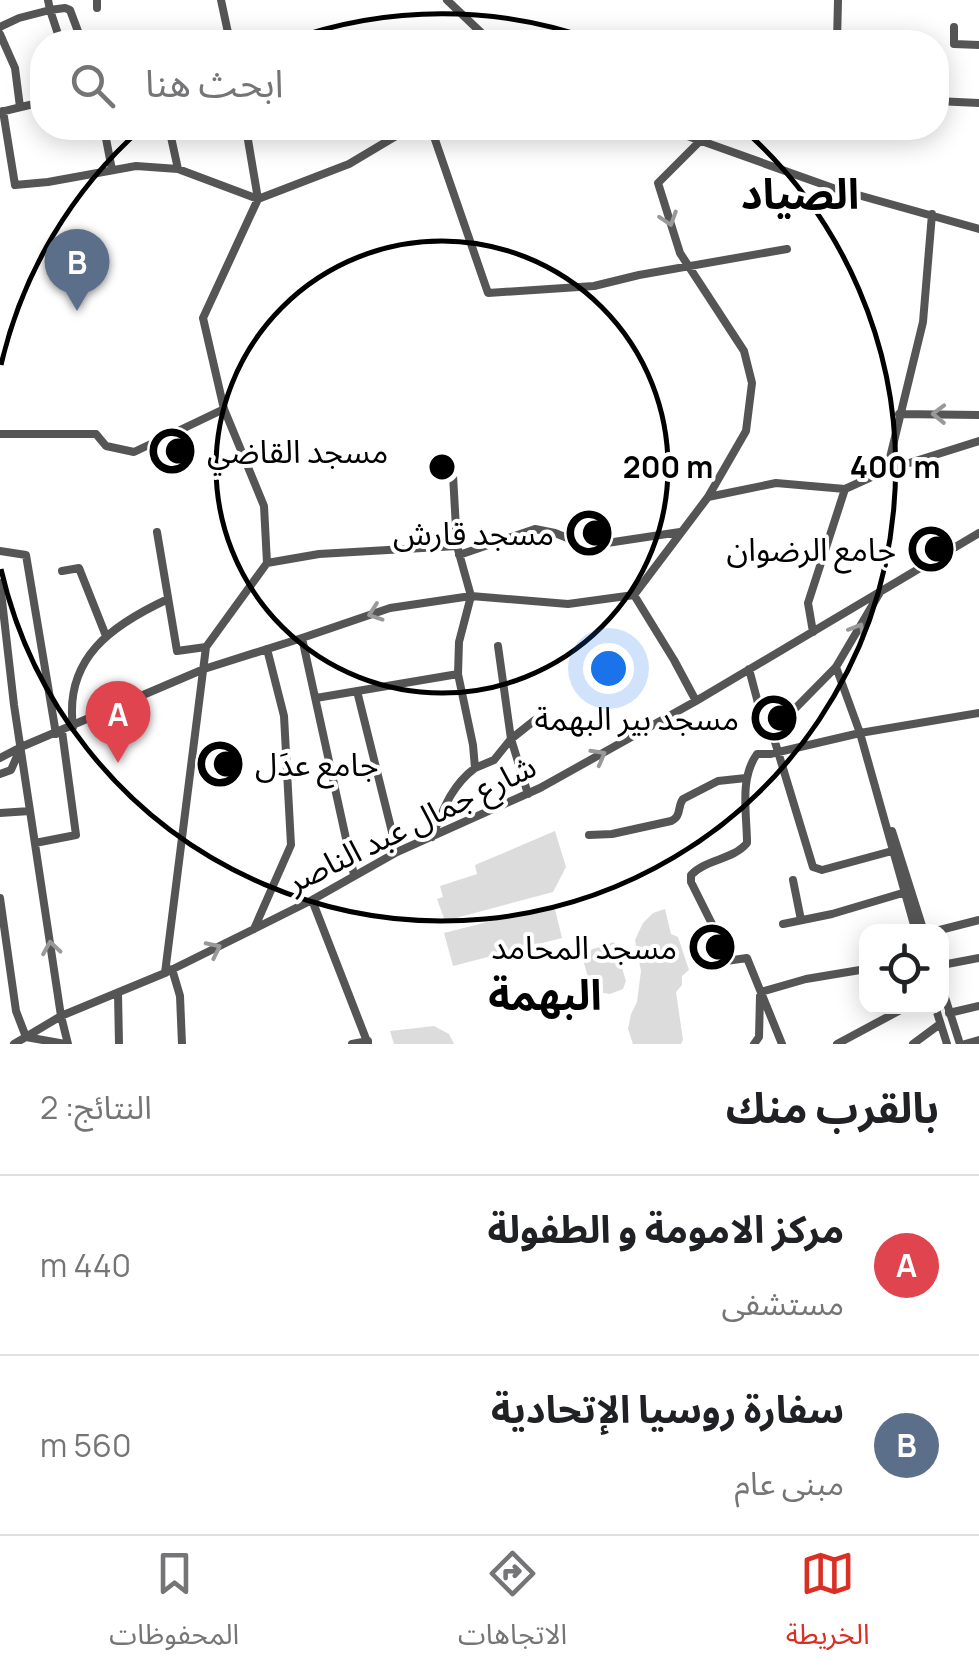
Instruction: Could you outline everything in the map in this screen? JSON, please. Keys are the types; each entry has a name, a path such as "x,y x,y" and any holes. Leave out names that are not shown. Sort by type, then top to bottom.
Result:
{"street":[{"path":"48,0 57,30"},
{"path":"221,0 227,30"},
{"path":"447,0 479,30"},
{"path":"837,30 838,0"},
{"path":"20,107 15,68 0,30 11,21 65,8 70,10 78,30"},
{"path":"954,26 954,44 979,45"},
{"path":"949,102 979,103"},
{"path":"30,105 1,111 15,184 136,166 178,169 258,200 349,164 389,140"},
{"path":"106,140 112,170"},
{"path":"172,140 178,169"},
{"path":"182,1044 180,996 169,971 206,647 267,563 264,506 224,409 203,318 258,200 248,140"},
{"path":"435,140 488,293 594,286 786,249"},
{"path":"0,758 204,669 390,608 471,596 568,604 634,595 708,497 746,431 752,383 744,351 680,253 658,184 700,141 833,188 979,229"},
{"path":"887,470 924,322 932,214"},
{"path":"0,434 96,434 106,446 134,452 224,409"},
{"path":"899,414 979,415"},
{"path":"708,497 776,483 845,488 887,470 979,441"},
{"path":"453,475 458,550 471,596 459,642 458,674 475,768"},
{"path":"812,632 808,604 845,488"},
{"path":"267,563 319,554 458,550 535,528 587,546 680,532"},
{"path":"156,532 176,651 206,647"},
{"name":"شارع جمال عبد الناصر","path":"21,1041 61,1016 169,971 312,900 397,852 528,794 696,701 979,533"},
{"path":"0,551 26,555 76,835 35,844"},
{"path":"62,571 78,568 106,636"},
{"path":"0,583 30,811 67,1044 21,1041 0,898"},
{"path":"772,732 836,666 880,593"},
{"path":"634,595 696,701"},
{"path":"73,726 71,707 81,667 122,622 168,599"},
{"path":"302,638 354,875"},
{"path":"498,646 511,739 528,794"},
{"path":"254,929 290,845 284,716 267,649"},
{"path":"836,666 860,733 914,924"},
{"path":"749,669 813,867 822,870 892,851"},
{"path":"316,698 458,674"},
{"path":"357,691 397,852"},
{"path":"782,1044 746,958 719,962 714,926 691,882 691,875 698,868 747,844 746,778 757,754 979,713"},
{"path":"432,837 459,780 494,760 511,739 536,720"},
{"path":"0,774 11,770 22,747"},
{"path":"871,771 925,924"},
{"path":"589,835 671,821 680,812 683,799 718,781 746,778"},
{"path":"0,813 30,811"},
{"path":"792,880 801,920"},
{"path":"783,924 906,892"},
{"path":"312,900 368,1042 352,1044"},
{"path":"949,927 979,920"},
{"path":"949,964 979,958"},
{"path":"760,992 859,970"},
{"path":"754,1044 760,1038 760,992"},
{"path":"118,993 119,1044"},
{"path":"979,1006 949,1013 962,1044 979,1040"},
{"path":"836,1044 893,1014"},
{"path":"937,1014 947,1044"},
{"path":"914,1044 940,1024"}],"shaded area":[{"path":"555,831 566,867 553,892 445,921 437,899 443,897 440,886 477,874 475,865"},
{"path":"554,905 562,938 453,966 444,933"},
{"path":"665,909 671,934 678,937 689,970 676,992 683,1040 681,1044 633,1044 628,1029 641,971 635,940 643,923 653,913"},
{"path":"614,942 626,981 623,989 610,994 592,991 581,953"},
{"path":"434,1026 449,1034 454,1044 394,1044 390,1031"}],"place":[{"name":"سفارة روسيا الإتحادية","path":"77,311"},
{"name":"مسجد القاضي","path":"172,451"},
{"name":"مسجد قارش","path":"589,533"},
{"name":"جامع الرضوان","path":"931,549"},
{"name":"مسجد بير البهمة","path":"774,718"},
{"name":"مركز الامومة و الطفولة","path":"118,763"},
{"name":"جامع عدَل","path":"220,764"},
{"name":"مسجد المحامد","path":"712,947"}],"district":[{"name":"الصياد","path":"800,193"},
{"name":"البهمة","path":"545,994"}]}
